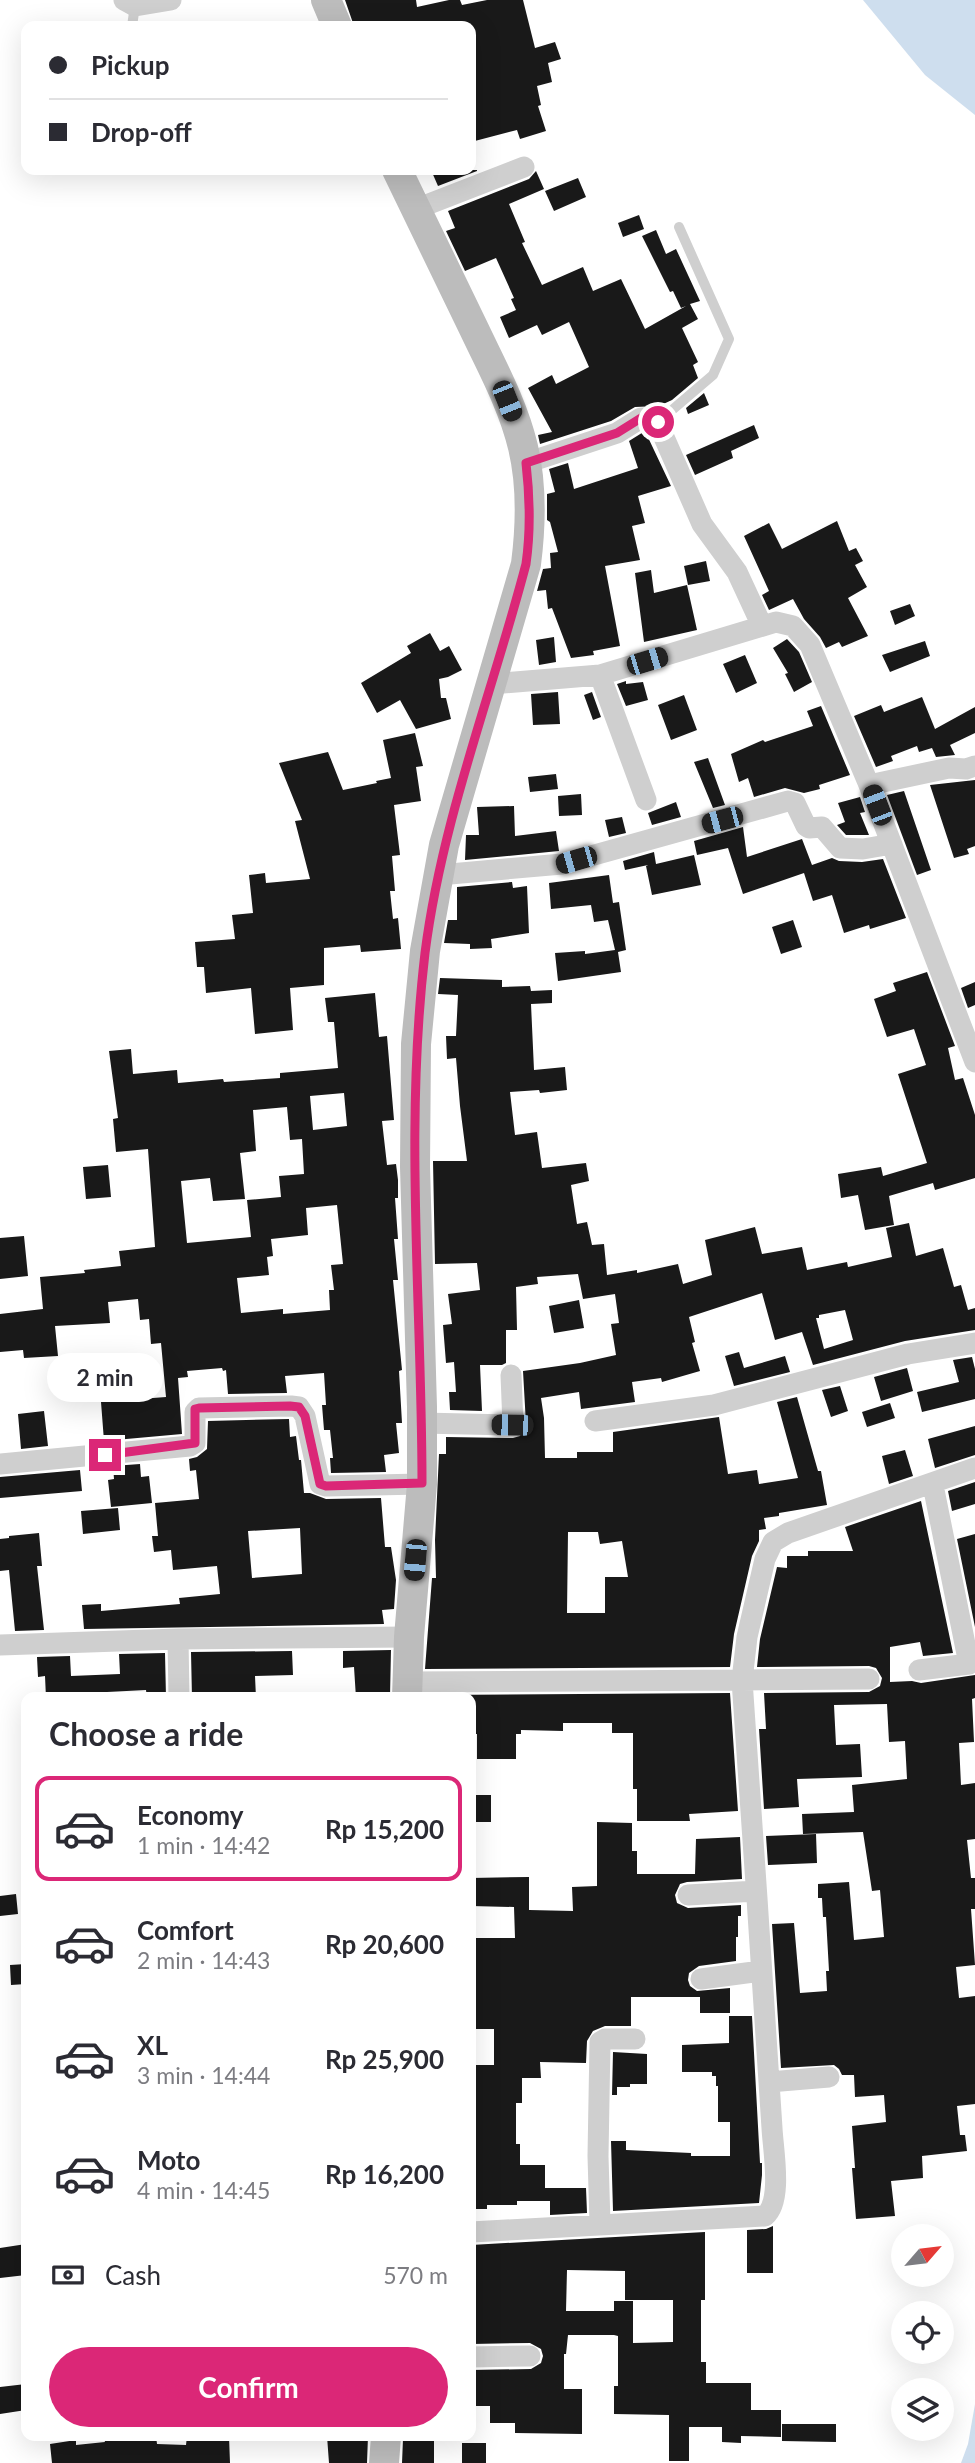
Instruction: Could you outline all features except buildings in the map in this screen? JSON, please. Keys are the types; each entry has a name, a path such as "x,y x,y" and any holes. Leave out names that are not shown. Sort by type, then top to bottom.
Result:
{"street":[{"path":"130,11 171,0"},
{"path":"326,0 335,21"},
{"path":"416,209 524,167"},
{"path":"399,175 499,381 516,422 526,463 531,530 526,564 450,822 425,951 416,1044 415,1167 422,1483 407,1690 869,1679"},
{"path":"526,463 617,433 641,418 654,418 702,524 737,572 762,626"},
{"path":"491,684 600,675 776,622 793,626 806,638 869,785 975,1062"},
{"path":"600,675 646,800"},
{"path":"869,785 949,768 966,769 975,766"},
{"path":"439,875 562,864 788,801 796,803 806,826 822,827 840,848 863,849 892,844"},
{"path":"595,1421 714,1405 908,1354 975,1343"},
{"path":"422,1423 513,1425 512,1375"},
{"path":"0,1464 190,1446 195,1443 195,1409 290,1406 299,1407 305,1416 320,1484 422,1483"},
{"path":"476,2232 765,2216 772,2207 775,2196 769,2082 742,1680 747,1637 765,1559 773,1542 788,1533 933,1485 975,1468"},
{"path":"919,1671 972,1663 933,1485"},
{"path":"0,1645 178,1639 409,1637"},
{"path":"178,1639 179,1692"},
{"path":"688,1895 756,1891"},
{"path":"701,1979 761,1971"},
{"path":"600,2224 600,2042 605,2039 635,2039"},
{"path":"769,2082 829,2077"},
{"path":"476,2357 530,2356"},
{"path":"384,2463 386,2441"}],"lane":[{"path":"658,422 713,375 729,339 679,227"}],"water":[{"path":"863,0 975,0 975,115 925,75"},
{"path":"975,2404 975,2463 961,2463 968,2444"}],"route":[{"path":"105,1455 190,1446 195,1443 196,1438 195,1409 290,1406 299,1407 305,1416 320,1484 422,1483 415,1167 416,1044 425,951 444,845 526,564 531,530 526,463 617,433 641,418 654,418 658,422"}]}
